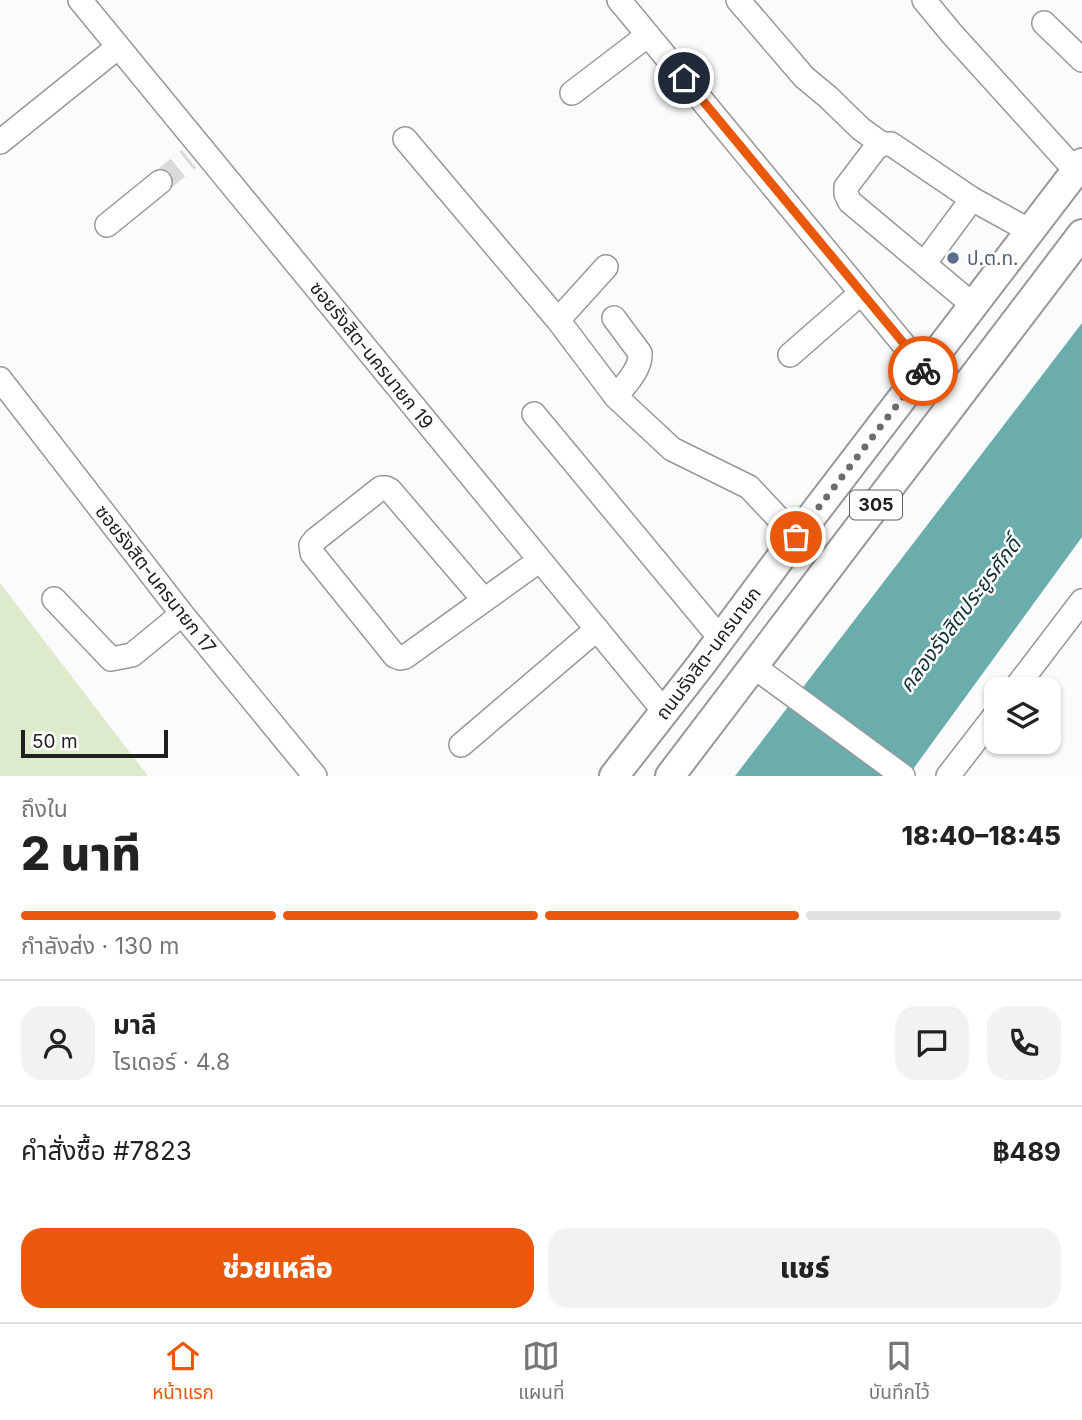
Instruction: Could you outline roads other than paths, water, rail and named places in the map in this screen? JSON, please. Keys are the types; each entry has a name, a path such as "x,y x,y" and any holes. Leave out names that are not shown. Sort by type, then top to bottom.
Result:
{"main road":[{"name":"ถนนรังสิต-นครนายก","path":"614,776 1079,167"},
{"name":"305","path":"670,776 763,673 1082,234"}],"street":[{"path":"619,0 925,369"},
{"path":"738,0 804,78 861,129 882,144 891,144 972,199 1030,230"},
{"path":"924,0 952,34 1079,167"},
{"name":"ซอยรังสิต-นครนายก 19","path":"84,2 195,154 540,560 664,711"},
{"path":"1044,23 1082,60"},
{"path":"572,93 648,35"},
{"path":"0,142 118,47"},
{"path":"405,139 558,320 616,397 672,449 749,487 796,537"},
{"path":"882,144 875,149 846,187 850,202 973,305"},
{"path":"107,226 160,182"},
{"path":"924,264 972,199"},
{"path":"558,320 606,267"},
{"path":"790,355 861,293"},
{"path":"614,318 640,353 638,367 616,397"},
{"name":"ซอยรังสิต-นครนายก 17","path":"0,379 182,614 316,776"},
{"path":"534,414 720,638"},
{"path":"484,600 386,488 382,488 311,545 312,553 395,656 400,658 405,657 540,560"},
{"path":"54,599 111,659 132,655 182,614"},
{"path":"1024,677 1082,601"},
{"path":"461,745 597,629"},
{"path":"763,673 903,776"},
{"path":"948,776 984,730"}],"water":[{"name":"คลองรังสิตประยูรศักดิ์","path":"1082,323 1082,537 908,776 735,776"}],"tunnel":[{"path":"160,182 189,159"}],"place":[{"name":"ป.ต.ท.","path":"953,258"}]}
